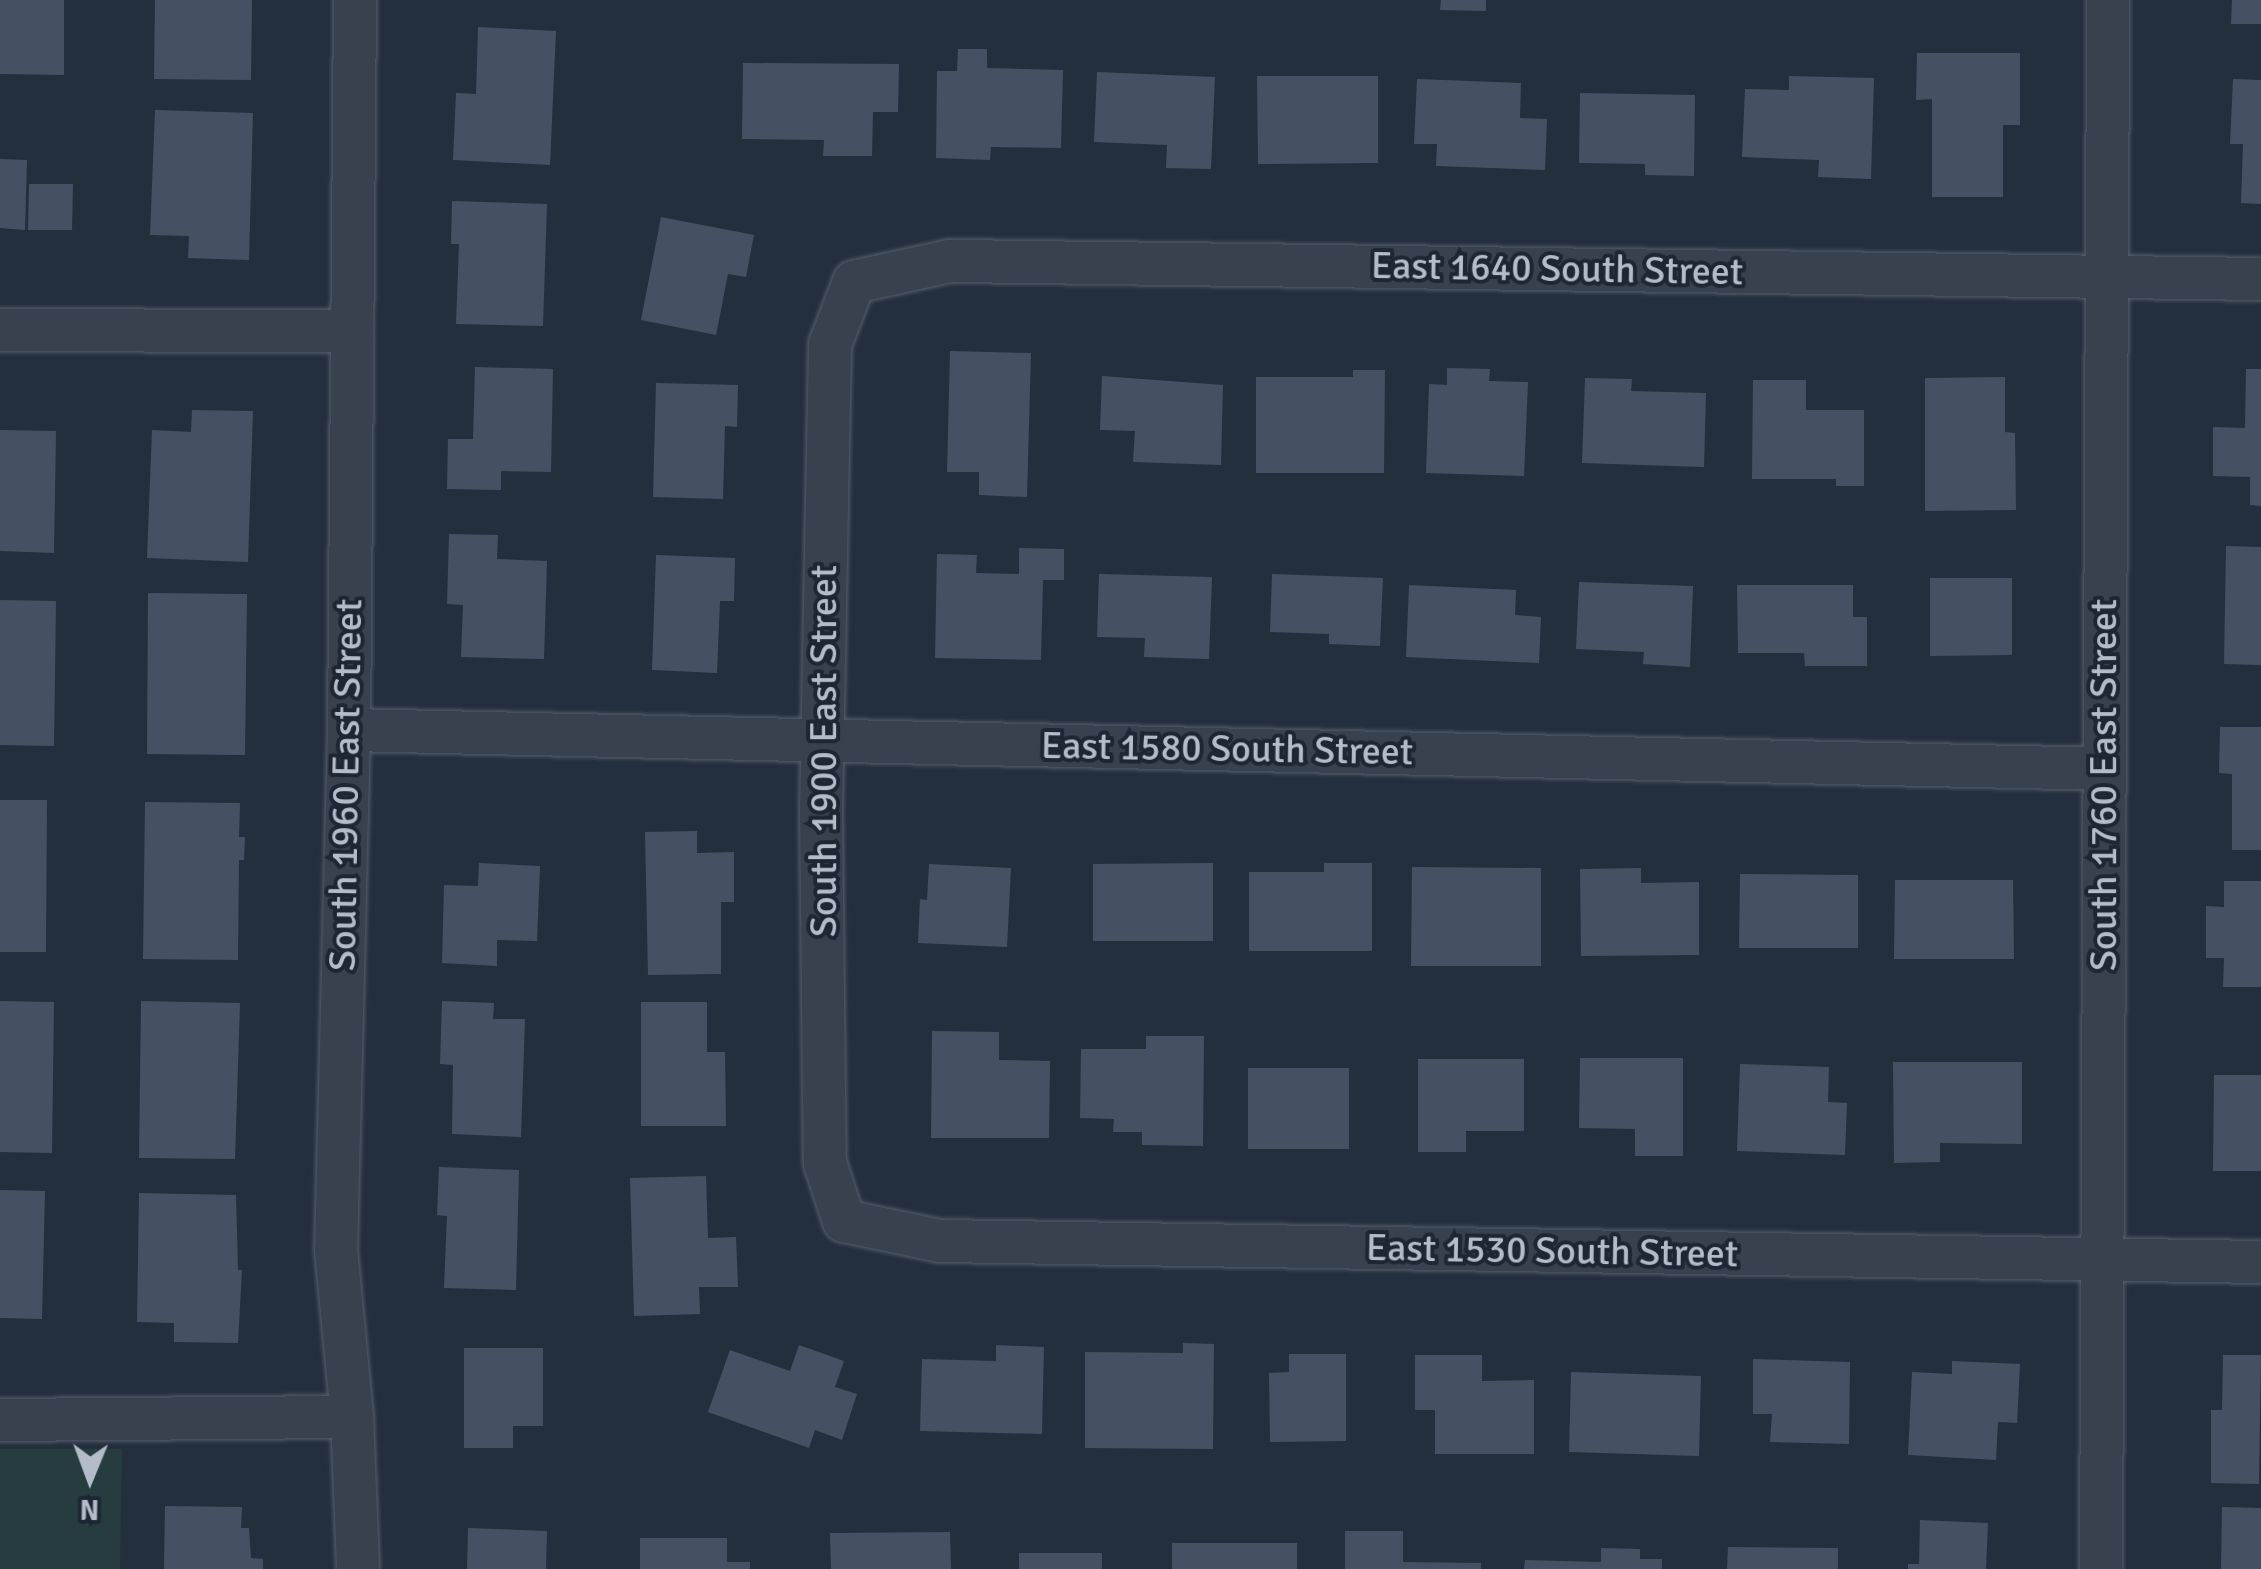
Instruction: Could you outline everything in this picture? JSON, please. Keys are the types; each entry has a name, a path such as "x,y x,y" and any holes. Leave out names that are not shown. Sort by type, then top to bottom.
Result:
{"street":[{"name":"South 1960 East Street","path":"354,0 348,730 336,1250 352,1416 358,1569"},
{"name":"South 1760 East Street","path":"2101,1569 2108,0"},
{"name":"East 1640 South Street","path":"854,282 950,261 2261,280"},
{"name":"South 1900 East Street","path":"844,1221 825,1163 822,741 830,344 854,282"},
{"path":"0,330 351,331"},
{"name":"East 1580 South Street","path":"348,730 2104,769"},
{"name":"East 1530 South Street","path":"844,1221 940,1242 2261,1262"},
{"path":"0,1420 352,1416"}],"green space":[{"path":"0,1449 122,1449 120,1569 0,1569"}],"building":[{"path":"0,0 64,0 64,75 0,74"},
{"path":"155,0 252,0 251,80 154,79"},
{"path":"1441,0 1486,0 1486,11 1440,10"},
{"path":"2232,0 2261,0 2261,24 2231,24"},
{"path":"478,27 556,31 550,165 453,160 456,93 476,94"},
{"path":"958,49 987,49 987,68 1063,70 1061,148 991,147 990,160 936,158 937,71 957,71"},
{"path":"1917,53 2020,53 2020,125 2003,125 2003,197 1932,197 1932,99 1916,100"},
{"path":"743,63 899,64 898,112 873,112 872,156 823,156 824,140 742,139"},
{"path":"1097,72 1215,77 1211,169 1166,168 1167,145 1094,142"},
{"path":"1257,76 1378,76 1378,163 1258,164"},
{"path":"1789,76 1874,78 1871,179 1818,177 1819,160 1742,157 1745,89 1789,90"},
{"path":"1417,79 1521,83 1520,118 1547,119 1545,170 1436,166 1437,144 1414,144"},
{"path":"2233,79 2261,80 2261,204 2241,203 2243,144 2230,144"},
{"path":"1580,93 1695,95 1694,176 1645,175 1645,164 1579,163"},
{"path":"155,110 253,113 249,260 188,258 189,236 150,235"},
{"path":"0,159 27,160 25,230 0,228"},
{"path":"29,184 73,184 72,230 28,230"},
{"path":"452,201 547,204 543,326 456,324 459,244 451,244"},
{"path":"661,217 754,235 746,277 728,274 716,335 641,320"},
{"path":"950,351 1031,353 1027,497 979,495 979,472 947,472"},
{"path":"475,367 553,369 551,472 501,471 501,490 447,489 448,439 473,439"},
{"path":"1447,368 1490,369 1489,381 1528,382 1524,476 1426,473 1429,384 1447,385"},
{"path":"2246,369 2261,369 2261,506 2250,505 2250,477 2213,476 2213,427 2245,428"},
{"path":"1353,370 1385,370 1384,473 1256,473 1256,377 1353,377"},
{"path":"1102,376 1223,385 1221,465 1133,462 1135,431 1100,430"},
{"path":"2005,377 2005,432 2015,433 2016,510 1925,511 1925,378"},
{"path":"1585,378 1632,379 1631,391 1706,393 1704,467 1582,463"},
{"path":"1753,380 1806,380 1806,410 1864,410 1864,486 1836,486 1836,479 1752,479"},
{"path":"656,383 738,385 737,427 725,426 723,499 653,497"},
{"path":"192,410 253,411 248,562 147,558 152,430 191,432"},
{"path":"0,430 56,431 54,553 0,551"},
{"path":"449,534 498,535 497,559 547,561 544,659 461,657 463,605 447,604"},
{"path":"2226,546 2261,547 2261,665 2224,664"},
{"path":"1019,548 1064,549 1064,580 1043,580 1041,660 935,658 937,554 977,555 976,573 1019,574"},
{"path":"656,555 735,558 734,601 720,601 717,673 652,670"},
{"path":"1099,574 1212,577 1209,659 1144,657 1145,638 1097,637"},
{"path":"1272,574 1383,578 1380,646 1329,644 1329,634 1270,632"},
{"path":"1930,578 2012,578 2012,655 1930,656"},
{"path":"1579,582 1693,586 1690,667 1643,664 1644,652 1576,649"},
{"path":"1409,585 1516,590 1515,615 1541,617 1539,663 1406,657"},
{"path":"1737,585 1853,585 1853,617 1867,617 1867,666 1805,666 1804,653 1738,653"},
{"path":"148,593 247,594 245,755 147,754"},
{"path":"0,600 56,601 54,746 0,745"},
{"path":"2220,727 2261,727 2261,850 2232,850 2232,774 2219,773"},
{"path":"0,800 47,800 46,952 0,952"},
{"path":"145,802 240,803 239,837 245,837 244,860 239,860 238,960 143,959"},
{"path":"697,831 697,853 734,852 734,902 721,902 721,974 648,975 645,832"},
{"path":"479,863 540,866 537,941 497,940 497,966 442,963 444,885 478,886"},
{"path":"1213,863 1213,941 1093,941 1093,864"},
{"path":"1324,863 1372,863 1372,951 1249,951 1249,872 1324,872"},
{"path":"929,864 1011,868 1007,947 918,943 920,899 927,900"},
{"path":"1412,867 1541,868 1541,966 1411,966"},
{"path":"1641,868 1641,883 1699,882 1699,955 1581,956 1580,869"},
{"path":"1740,874 1858,875 1858,948 1739,948"},
{"path":"1895,880 2013,880 2014,959 1894,959"},
{"path":"2224,881 2261,881 2261,987 2223,987 2224,958 2206,958 2206,906 2224,907"},
{"path":"0,1001 54,1002 52,1153 0,1152"},
{"path":"141,1001 240,1003 235,1159 139,1158"},
{"path":"442,1001 494,1003 493,1019 525,1019 521,1137 452,1134 453,1065 440,1064"},
{"path":"641,1002 707,1002 707,1052 725,1052 726,1126 641,1126"},
{"path":"932,1031 999,1032 999,1060 1050,1061 1049,1138 931,1138"},
{"path":"1146,1036 1204,1036 1203,1146 1142,1145 1142,1132 1113,1132 1114,1119 1080,1118 1081,1049 1146,1049"},
{"path":"1580,1058 1683,1058 1683,1156 1635,1156 1635,1129 1579,1128"},
{"path":"1418,1059 1524,1059 1524,1131 1466,1131 1466,1152 1418,1152"},
{"path":"1893,1062 2022,1062 2022,1144 1940,1143 1940,1162 1894,1163"},
{"path":"1740,1064 1829,1067 1828,1102 1847,1103 1845,1155 1737,1151"},
{"path":"1248,1068 1349,1068 1349,1149 1248,1149"},
{"path":"2214,1075 2261,1075 2261,1171 2213,1171"},
{"path":"439,1167 519,1170 516,1290 444,1288 447,1216 437,1215"},
{"path":"706,1176 708,1238 736,1237 738,1287 699,1287 700,1314 634,1316 630,1178"},
{"path":"0,1190 45,1191 42,1319 0,1318"},
{"path":"139,1193 236,1195 238,1270 242,1270 238,1343 174,1342 174,1323 137,1322"},
{"path":"1183,1343 1214,1344 1213,1449 1085,1448 1085,1352 1183,1353"},
{"path":"799,1345 844,1361 835,1387 857,1394 842,1440 815,1430 809,1448 708,1412 730,1350 790,1371"},
{"path":"996,1345 1044,1347 1042,1434 920,1431 922,1359 996,1361"},
{"path":"464,1348 543,1348 543,1426 513,1426 513,1448 464,1448"},
{"path":"1289,1354 1346,1354 1346,1441 1270,1442 1269,1373 1289,1372"},
{"path":"1415,1355 1482,1355 1482,1381 1534,1380 1534,1454 1435,1454 1435,1410 1415,1410"},
{"path":"2223,1355 2261,1355 2259,1484 2211,1483 2211,1410 2222,1410"},
{"path":"1753,1359 1850,1362 1849,1444 1770,1442 1772,1414 1753,1414"},
{"path":"1952,1361 2020,1364 2017,1423 1998,1422 1996,1460 1908,1455 1912,1372 1952,1374"},
{"path":"1571,1372 1701,1376 1699,1456 1569,1452"},
{"path":"165,1506 242,1507 241,1528 249,1528 251,1558 263,1559 263,1569 164,1569"},
{"path":"2222,1507 2261,1508 2261,1569 2221,1569"},
{"path":"1920,1520 1988,1523 1986,1569 1908,1569 1908,1564 1919,1564"},
{"path":"468,1528 547,1531 546,1569 467,1569"},
{"path":"1345,1531 1403,1531 1403,1562 1481,1563 1481,1569 1345,1569"},
{"path":"950,1532 951,1569 831,1569 830,1533"},
{"path":"640,1538 727,1538 727,1562 750,1562 750,1569 640,1569"},
{"path":"1172,1543 1297,1543 1297,1569 1172,1569"},
{"path":"1728,1547 1838,1548 1838,1569 1727,1569"},
{"path":"1601,1548 1640,1549 1640,1559 1662,1559 1662,1569 1524,1569 1525,1560 1601,1562"},
{"path":"1019,1553 1102,1553 1102,1569 1019,1569"}]}
